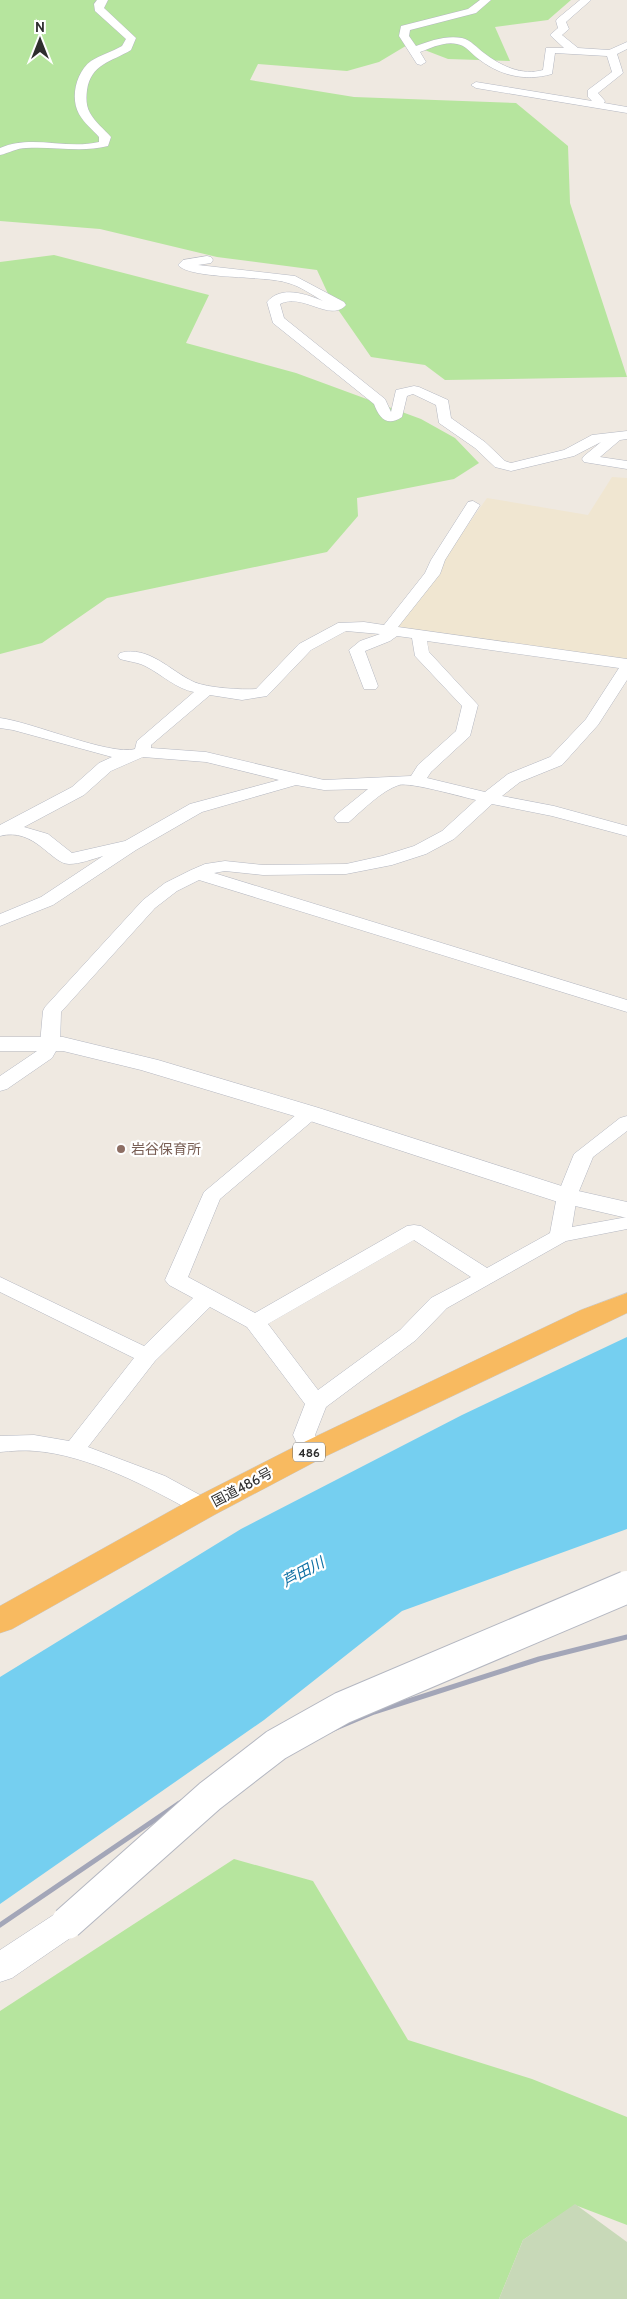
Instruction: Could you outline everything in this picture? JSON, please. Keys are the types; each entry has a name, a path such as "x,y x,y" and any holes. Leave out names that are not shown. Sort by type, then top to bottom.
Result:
{"highway":[{"name":"国道486号","path":"0,1621 203,1507 311,1451 591,1316 627,1302"}],"street":[{"path":"0,152 15,146 27,145 90,147 104,144 105,137 84,112 79,101 83,78 90,68 99,61 128,48 131,38 99,9 99,4 103,0"},
{"path":"421,62 404,36 404,28 472,12 486,0"},
{"path":"576,52 555,35 564,29 561,21 586,0"},
{"path":"413,51 438,41 461,41 495,66 516,73 536,75 548,72 550,50 611,53 627,45"},
{"path":"595,105 600,101 593,97 592,92 618,73 611,53"},
{"path":"476,84 627,110"},
{"path":"207,260 194,261 184,265 198,270 291,279 340,305 334,308 326,307 312,299 289,295 280,296 273,302 278,320 380,402 384,414 391,418 397,414 401,393 414,390 443,403 444,420 480,444 500,464 511,467 569,452 597,438 621,436"},
{"path":"589,459 621,436"},
{"path":"569,452 589,459 627,465"},
{"path":"392,632 390,627 432,574 438,560 473,505"},
{"path":"0,1085 45,1054 50,1044 52,1011 149,904 171,887 211,868 225,866 297,870 346,869 386,861 420,850 448,835 488,798 514,778 556,761 592,722 627,665 343,626 305,646 260,693 242,695 191,687 152,663 134,656 126,656"},
{"path":"370,686 357,650 361,645 389,636 392,632"},
{"path":"416,782 424,769 464,733 470,705 421,653 419,639 421,636"},
{"path":"4,829 78,790 105,766 136,754 144,744 207,689"},
{"path":"0,723 15,725 91,748 136,754 206,756 293,779 324,785 392,781 416,782 554,811 627,831"},
{"path":"0,921 47,901 130,846 196,808 288,783 293,779"},
{"path":"343,818 372,794 392,784 392,781"},
{"path":"42,838 47,807"},
{"path":"4,829 42,838 69,859 120,846 130,846"},
{"path":"197,874 627,1006"},
{"path":"0,1044 63,1044 149,1065 310,1113 567,1196 627,1210"},
{"path":"310,1113 211,1196 176,1280 255,1322 316,1403"},
{"path":"560,1236 567,1196 584,1154 627,1122"},
{"path":"311,1451 304,1434 316,1403 408,1335 439,1303 560,1236 627,1223"},
{"path":"255,1322 414,1231 486,1277"},
{"path":"0,1284 148,1356"},
{"path":"74,1450 148,1356 208,1296"},
{"path":"0,1444 34,1443 74,1450 156,1482 203,1507"},
{"path":"0,1968 67,1923 210,1796 276,1745 342,1708 627,1587"}],"shaded area":[{"path":"612,477 627,478 627,664 392,632 487,498 588,515"}],"green space":[{"path":"0,0 571,0 548,20 495,27 510,61 448,59 409,44 379,62 347,71 258,64 250,80 354,97 516,103 568,146 570,203 627,377 445,380 425,365 371,357 330,298 317,270 217,257 100,229 0,221"},
{"path":"54,255 209,295 186,343 296,373 421,419 455,438 479,463 454,479 357,498 358,516 327,552 107,598 42,643 0,654 0,262"},
{"path":"234,1859 313,1881 408,2040 532,2079 627,2117 627,2225 575,2205 523,2240 499,2299 0,2299 0,2011"},
{"path":"575,2204 627,2242 627,2299 499,2299 523,2240"}],"water":[{"name":"芦田川","path":"627,1337 627,1529 402,1611 264,1720 0,1904 0,1677 241,1529 462,1415"}],"railway":[{"path":"0,1925 178,1804 248,1765 374,1712 539,1659 627,1637"}],"place":[{"name":"岩谷保育所","path":"121,1149"}]}
